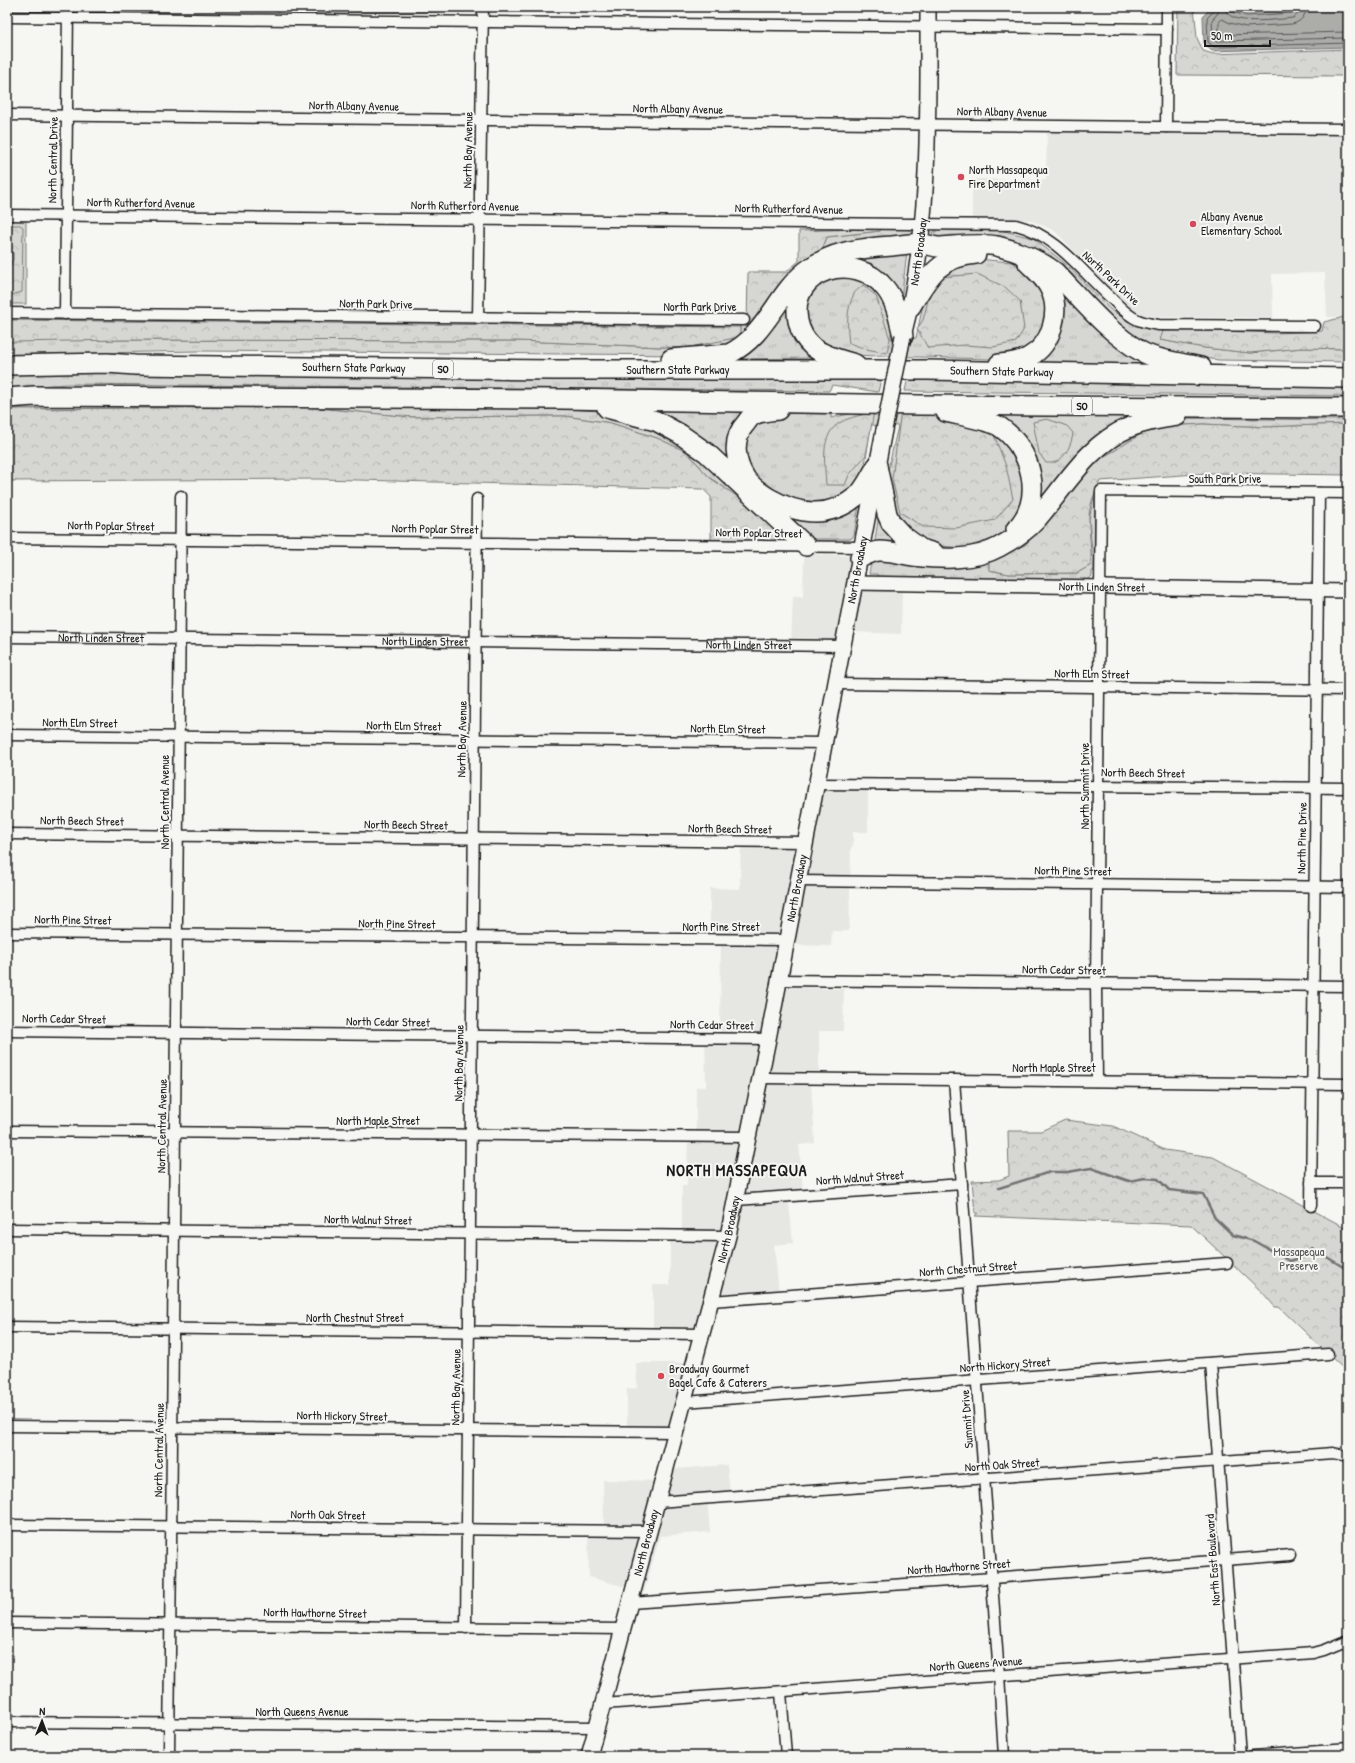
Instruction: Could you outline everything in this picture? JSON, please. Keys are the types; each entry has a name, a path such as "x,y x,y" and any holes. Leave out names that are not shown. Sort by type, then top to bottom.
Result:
{"highway":[{"path":"555,370 729,354 748,342 762,328 780,298 791,284 817,263 844,251 862,248 921,244 936,247 995,246 1016,251 1045,265 1055,272 1107,326 1143,352 1174,362 1250,377"},
{"path":"911,306 928,278 942,264 961,255 980,253 997,254 1028,263 1042,276 1050,288 1053,297 1054,321 1047,339 1030,356 1016,362 928,370"},
{"path":"880,370 835,358 814,347 800,328 796,311 805,286 814,276 826,270 840,267 853,268 867,273 878,280 891,296 904,336"},
{"name":"Southern State Parkway","path":"7,365 107,363 135,365 555,370 928,370 1348,378"},
{"name":"SO","path":"7,398 34,396 562,399 920,405 1348,408"},
{"path":"562,399 626,412 656,421 680,434 706,453 806,546"},
{"path":"862,404 766,411 753,415 742,427 738,435 736,446 737,460 746,479 757,490 792,509 808,512 833,510 847,503 858,495 877,466"},
{"path":"877,466 887,514 891,523 902,535 921,549 931,553 944,554 979,551 1007,538 1026,516 1032,497 1033,482 1030,468 1022,452 1011,437 998,426 920,405"},
{"path":"861,552 879,551 912,556 955,558 983,554 998,548 1016,537 1035,521 1079,465 1104,442 1116,434 1143,422 1157,419 1244,408"}],"main road":[{"name":"North Broadway","path":"589,1756 711,1301 736,1200 884,430 911,306 921,244 927,125 928,7"}],"street":[{"name":"North Central Drive","path":"65,314 68,7"},
{"name":"North Bay Avenue","path":"478,318 482,7"},
{"path":"1166,127 1167,7"},
{"path":"7,17 1167,29"},
{"name":"North Albany Avenue","path":"7,116 1348,129"},
{"name":"North Rutherford Avenue","path":"7,214 922,224"},
{"name":"North Park Drive","path":"922,224 1016,225 1027,228 1046,237 1058,246 1125,311 1137,320 1148,323 1159,325 1315,326"},
{"name":"North Park Drive","path":"7,313 744,320"},
{"name":"South Park Drive","path":"1101,491 1348,493"},
{"name":"North Summit Drive","path":"1097,1082 1096,983 1101,491"},
{"name":"North Pine Drive","path":"1311,1206 1319,492"},
{"name":"North Central Avenue","path":"169,1756 181,496"},
{"name":"North Bay Avenue","path":"466,1628 477,499"},
{"name":"North Poplar Street","path":"7,538 806,546 861,552"},
{"name":"North Linden Street","path":"855,583 1348,591"},
{"name":"North Linden Street","path":"7,637 843,646"},
{"name":"North Elm Street","path":"836,684 1348,690"},
{"name":"North Elm Street","path":"7,735 824,743"},
{"name":"North Beech Street","path":"817,784 1348,788"},
{"name":"North Beech Street","path":"7,834 806,842"},
{"name":"North Pine Street","path":"798,881 1348,887"},
{"name":"North Pine Street","path":"7,933 787,940"},
{"name":"North Cedar Street","path":"779,980 1348,986"},
{"name":"North Cedar Street","path":"7,1031 768,1039"},
{"name":"North Maple Street","path":"760,1078 1348,1084"},
{"name":"Summit Drive","path":"954,1080 1004,1756"},
{"name":"North Maple Street","path":"7,1131 748,1137"},
{"path":"1311,1183 1348,1183"},
{"name":"North Walnut Street","path":"736,1200 962,1184"},
{"name":"North Walnut Street","path":"7,1229 728,1236"},
{"name":"North Chestnut Street","path":"711,1301 1227,1263"},
{"name":"North Chestnut Street","path":"7,1327 173,1330 702,1334"},
{"name":"North Hickory Street","path":"684,1402 1328,1354"},
{"name":"North East Boulevard","path":"1211,1363 1240,1756"},
{"name":"North Hickory Street","path":"7,1426 676,1432"},
{"name":"North Oak Street","path":"657,1502 1333,1453 1348,1456"},
{"name":"North Oak Street","path":"7,1525 650,1531"},
{"name":"North Hawthorne Street","path":"630,1603 992,1578 1290,1555"},
{"name":"North Hawthorne Street","path":"7,1623 623,1629"},
{"name":"North Queens Avenue","path":"603,1704 1313,1653 1348,1640"},
{"path":"781,1692 786,1756"},
{"name":"North Queens Avenue","path":"7,1722 597,1727"},
{"path":"1252,1756 1348,1749"}],"shaded area":[{"name":"Albany Avenue Elementary School","path":"1047,129 1348,135 1348,317 1327,317 1325,273 1272,274 1273,318 1156,317 1141,314 1132,309 1108,286 1055,231 1030,220 972,219 972,179 1046,180"},
{"path":"804,554 863,556 862,586 902,587 901,634 853,632 849,645 791,644 793,597 803,597"},
{"path":"820,789 868,790 868,832 853,832 853,846 851,847 849,931 832,931 831,946 795,945 786,987 844,989 843,1031 819,1031 819,1084 811,1084 815,1143 799,1145 804,1202 789,1203 793,1243 774,1245 779,1293 722,1297 713,1330 653,1330 653,1285 670,1285 670,1232 682,1232 682,1186 687,1186 688,1133 696,1133 696,1087 706,1087 705,1034 720,1034 721,937 710,936 710,888 740,889 741,837 811,838"},
{"path":"636,1363 702,1363 686,1428 627,1427 627,1389 637,1388"},
{"path":"727,1465 730,1494 707,1496 710,1532 660,1536 644,1592 589,1577 588,1528 604,1528 603,1480 671,1481 675,1469"}],"green space":[{"path":"314,7 440,7 440,12 314,13"},
{"path":"1178,7 1194,7 1197,38 1203,51 1213,54 1348,49 1348,76 1177,75"},
{"path":"7,220 26,220 26,304 7,304"},
{"path":"7,225 20,225 23,227 22,292 8,296 7,272 13,260 13,253 7,247"},
{"path":"883,228 907,228 910,230 909,238 804,266 822,250 827,237 880,231"},
{"path":"883,228 880,231 827,237 822,250 785,283 761,322 747,325 748,272 786,272 799,261 799,231"},
{"path":"936,228 1000,230 1033,238 1067,265 1111,310 1135,325 1163,331 1160,340 1205,348 1250,353 1302,348 1348,349 1348,362 1219,360 1187,356 1144,344 1113,323 1061,271 933,238 932,232 936,232"},
{"path":"907,253 900,308 850,262 793,301 818,358 731,359 829,260"},
{"path":"977,259 1011,262 1037,276 1051,298 1050,322 1037,345 1018,355 992,359 845,355 809,334 804,295 835,271 883,288 894,333 891,333 891,339 916,338 925,295 948,265"},
{"path":"977,274 1005,287 1020,301 1024,329 1016,342 993,347 965,345 928,348 917,329 923,320 930,293 942,277"},
{"path":"1048,274 1150,363 1027,364 1049,344"},
{"path":"863,285 876,296 890,339 887,353 866,349 849,343 848,312 851,300 856,291"},
{"path":"1348,316 1348,349 1302,348 1250,353 1205,348 1160,340 1163,331 1189,330 1276,333 1322,331 1324,322"},
{"path":"7,320 740,327 740,337 685,348 518,341 124,340 12,342 7,341"},
{"path":"761,322 741,343 691,355 198,351 7,355 7,341 518,341 685,348 740,336 740,325"},
{"path":"70,369 881,379 878,392 832,385 829,391 68,384 7,388 7,372"},
{"path":"908,377 1348,383 1348,396 905,391"},
{"path":"59,404 567,409 614,412 657,425 702,453 786,535 783,538 776,538 778,533 709,477 687,452 657,438 611,423 565,416 411,417 307,407 7,409 7,406"},
{"path":"307,407 411,417 565,416 611,423 657,438 687,452 709,477 765,516 778,533 773,543 711,542 711,497 703,489 319,479 7,481 7,409"},
{"path":"746,409 732,456 722,464 652,410"},
{"path":"862,411 936,412 998,429 1022,457 1029,488 1020,516 1000,537 963,548 928,545 903,530 885,483 898,426 871,425 865,465 861,473 863,476 854,492 820,509 762,488 746,469 740,435 768,413 831,414 831,418"},
{"path":"901,411 946,417 994,435 1006,466 1013,499 995,520 956,528 923,527 900,512 892,479"},
{"path":"874,412 866,455 849,475 845,485 826,485 825,450 829,434 834,427 845,420"},
{"path":"998,413 1140,414 1061,480 1036,504 1041,494 1037,492 997,419"},
{"path":"1179,418 1348,420 1348,424 1265,427 1203,424 1152,427 1095,461 1025,545 989,560 1019,543 1037,524 1084,466 1112,441 1146,424"},
{"path":"1047,419 1067,426 1073,433 1066,453 1060,460 1054,463 1046,463 1039,453 1033,422"},
{"path":"1203,424 1265,427 1348,424 1348,475 1210,473 1100,481 1092,500 1089,516 1091,565 1077,573 1009,574 989,570 989,560 1025,545 1095,461 1152,427"},
{"path":"1095,492 1094,571 1092,571 1092,576 1088,580 877,578 877,574 869,574 870,566 873,560 883,555 942,566 970,566 989,560 989,570 1009,574 1077,573 1091,565 1092,551 1089,519"},
{"path":"860,499 854,535 849,539 814,539 809,537 786,518 794,513"},
{"path":"879,513 905,546 874,547"},
{"name":"Massapequa Preserve","path":"1065,1120 1113,1126 1165,1150 1213,1157 1348,1229 1348,1373 1279,1307 1275,1307 1263,1293 1191,1225 975,1216 978,1213 975,1213 972,1181 999,1180 1009,1176 1008,1131 1041,1131"}],"water":[{"path":"1212,7 1227,7 1247,12 1318,7 1348,7 1348,47 1212,51 1204,44 1203,16"}],"waterway":[{"path":"999,1188 1050,1172 1068,1172 1091,1168 1129,1181 1145,1178 1158,1179 1169,1190 1203,1194 1215,1218 1233,1235 1254,1241 1290,1261 1306,1256 1312,1248 1348,1270"}],"place":[{"name":"North Massapequa Fire Department","path":"961,177"},
{"name":"Albany Avenue Elementary School","path":"1193,224"},
{"name":"Broadway Gourmet Bagel Cafe & Caterers","path":"661,1376"}],"district":[{"name":"NORTH MASSAPEQUA","path":"737,1170"}]}
